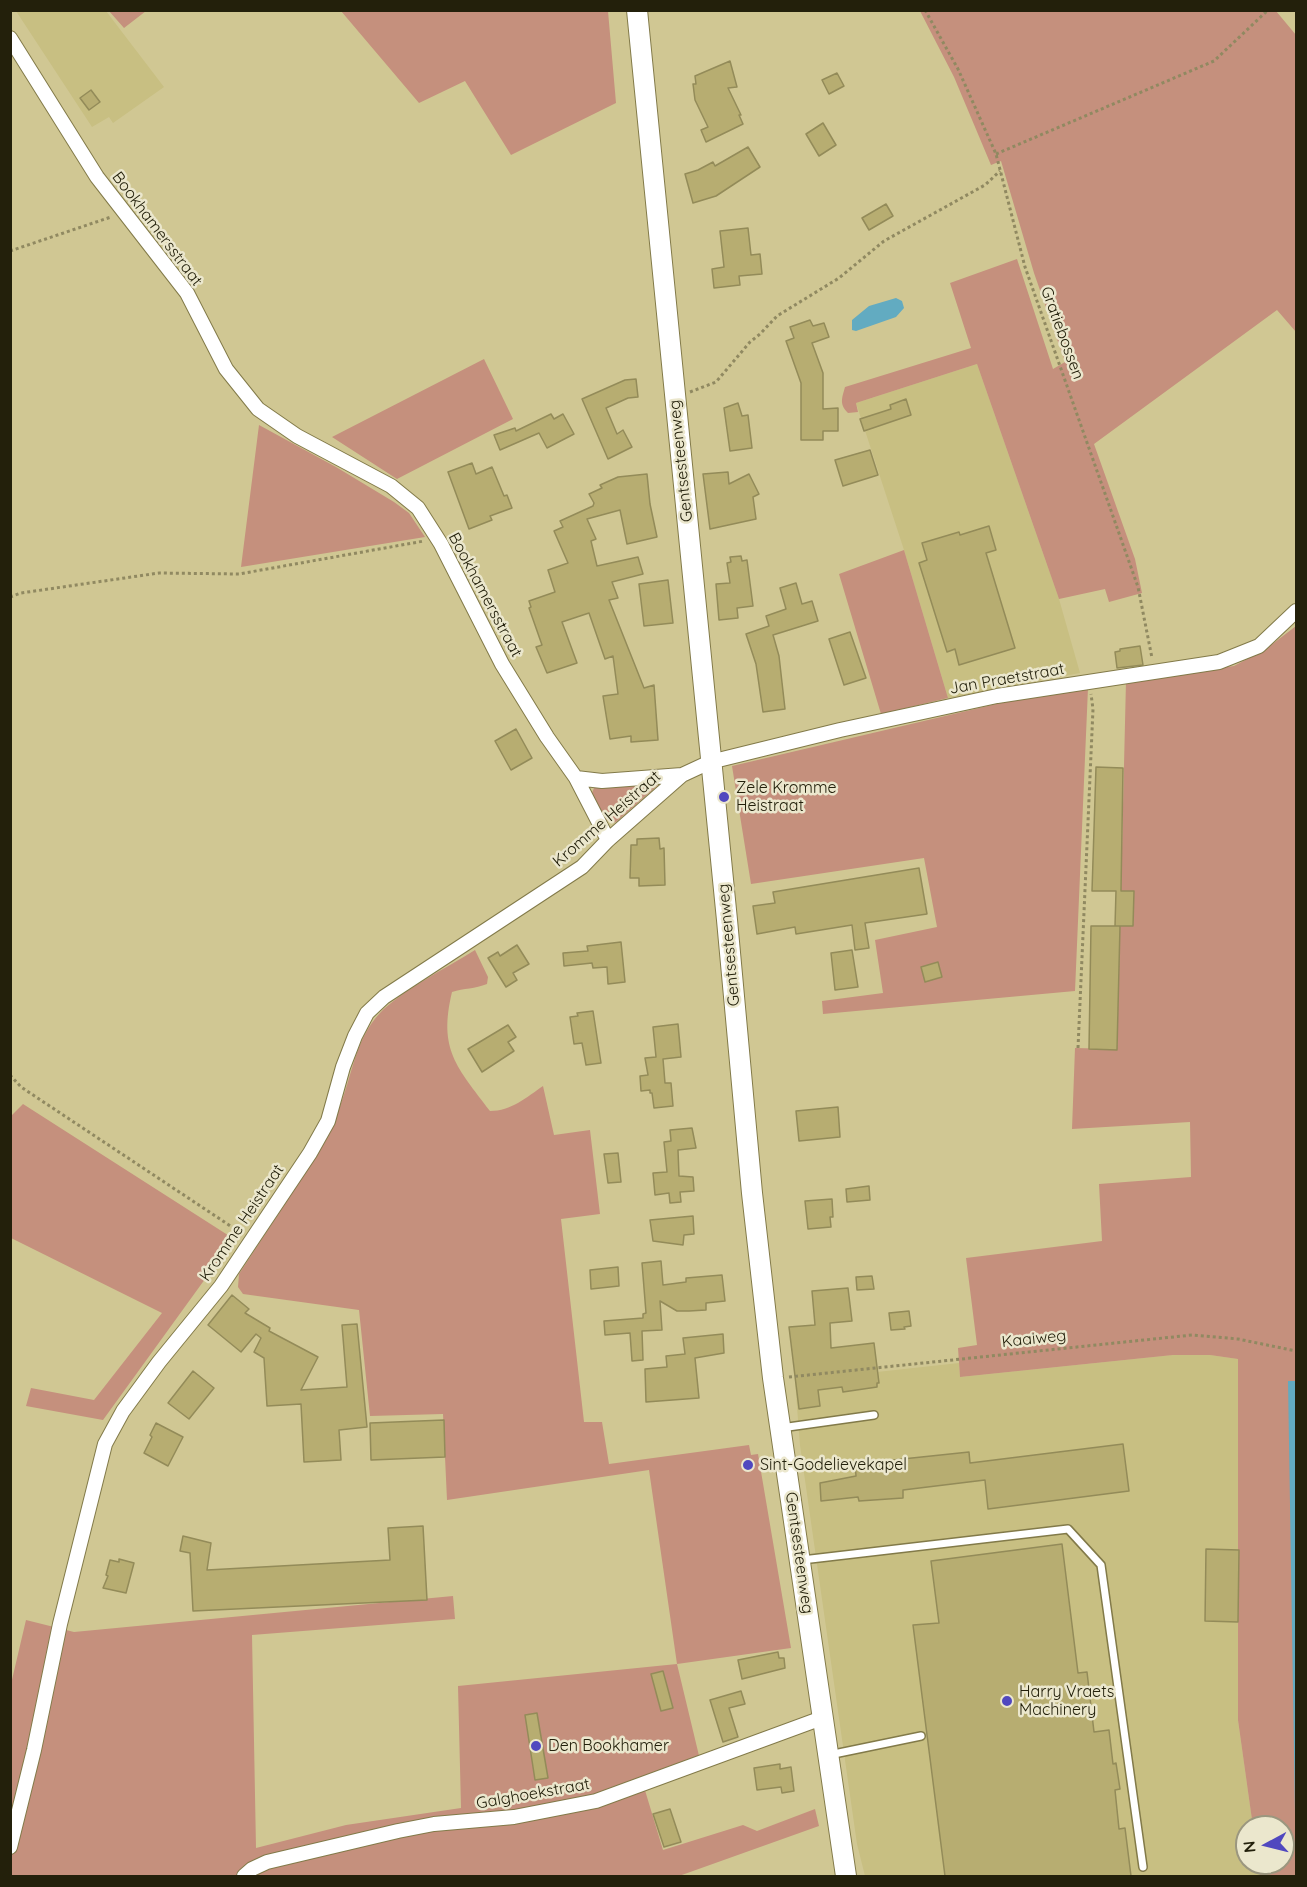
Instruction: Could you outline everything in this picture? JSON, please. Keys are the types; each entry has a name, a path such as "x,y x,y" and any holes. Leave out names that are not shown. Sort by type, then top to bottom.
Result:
{"main road":[{"name":"Gentsesteenweg","path":"637,10 752,1192 773,1378 846,1876"}],"street":[{"name":"Bookhamersstraat","path":"10,38 97,177 187,293 226,369 258,409 297,436 391,486 418,508 437,539 502,664 547,737 576,778 608,840"},
{"name":"Jan Praetstraat","path":"710,762 840,729 998,696 1219,662 1259,646 1296,610"},
{"name":"Kromme Heistraat","path":"10,1847 34,1750 60,1624 105,1444 123,1411 159,1362 221,1286 310,1152 328,1121 343,1067 355,1036 368,1013 384,997 582,867 608,840 681,775 710,762"},
{"path":"576,778 602,781 681,775"},
{"name":"Galghoekstraat","path":"244,1876 252,1869 267,1862 399,1831 434,1824 514,1817 596,1801 822,1718"}],"lane":[{"path":"781,1428 874,1415"},
{"path":"800,1560 1068,1529 1101,1565 1143,1867"},
{"path":"827,1756 921,1736"}],"path":[{"name":"Gratiebossen","path":"925,10 958,69 996,154 1025,267 1138,587 1155,672"},
{"path":"996,154 1214,60 1268,10"},
{"path":"675,396 716,382 750,342 777,316 839,278 884,241 985,185 1000,171"},
{"path":"10,251 124,212"},
{"path":"10,597 21,593 159,573 239,574 437,539"},
{"path":"1078,1048 1094,709 1090,682"},
{"path":"10,1075 21,1087 252,1241"},
{"name":"Kaaiweg","path":"773,1378 1192,1335 1238,1339 1296,1351"}],"shaded area":[{"path":"16,11 106,11 164,87 113,123 109,117 92,127"},
{"path":"109,11 146,11 124,28"},
{"path":"341,11 608,11 616,103 511,155 465,81 419,103"},
{"path":"920,11 1276,11 1296,35 1296,332 1277,310 1094,444 1135,559 1142,593 1109,602 1105,589 1059,599 977,364 856,403 858,412 848,413 843,407 842,398 845,387 971,348 950,283 1017,259 1053,369 1065,362 1034,273 1001,161 991,165 954,77"},
{"path":"484,359 513,419 397,479 332,437"},
{"path":"977,364 1059,599 1080,673 948,698 904,550 856,403"},
{"path":"259,425 394,502 409,513 425,537 241,567"},
{"path":"904,550 948,698 881,714 839,574"},
{"path":"1296,626 1296,1876 1260,1876 1295,1875 1295,1815 1251,1815 1238,1720 1238,1359 1210,1355 1173,1355 960,1377 958,1348 977,1345 966,1258 1102,1241 1099,1184 1191,1177 1190,1122 1072,1129 1075,1048 1117,1049 1120,926 1133,925 1134,891 1121,891 1126,681 1234,666 1266,649"},
{"path":"1088,688 1075,991 823,1014 822,1001 883,993 875,940 937,927 924,858 751,884 732,766 1009,701"},
{"path":"658,785 612,823 605,819 592,793 594,788 598,787"},
{"path":"475,950 488,977 487,984 452,992 447,1029 453,1057 468,1082 490,1111 512,1106 543,1086 554,1135 590,1130 600,1214 561,1219 584,1422 602,1422 609,1464 749,1445 751,1455 758,1454 791,1648 677,1664 649,1470 447,1500 443,1414 370,1416 359,1310 243,1294 238,1287 239,1274 301,1178 335,1118 358,1050 371,1024 400,996"},
{"path":"23,1104 234,1239 103,1420 26,1406 31,1388 94,1400 162,1313 11,1238 11,1116"},
{"path":"1173,1355 1210,1355 1238,1359 1238,1720 1251,1815 1235,1815 1235,1875 1260,1876 865,1876 857,1844 800,1445 795,1381 959,1363 960,1377"},
{"path":"453,1596 455,1619 252,1635 256,1848 346,1825 461,1808 458,1686 677,1664 701,1764 644,1787 663,1850 743,1825 757,1831 815,1809 819,1826 679,1876 11,1876 11,1684 26,1620 74,1632"}],"water":[{"path":"896,298 902,301 904,308 896,317 856,331 852,330 852,320 869,306"},
{"path":"1288,1381 1296,1381 1296,1876"}],"building":[{"path":"730,61 737,87 728,88 743,124 706,142 701,130 708,127 695,100 693,84 696,84 695,76"},
{"path":"837,73 844,86 829,94 822,80"},
{"path":"91,90 100,102 89,110 80,98"},
{"path":"823,123 836,145 819,156 806,134"},
{"path":"748,147 760,167 716,196 693,203 685,174 713,162 715,166"},
{"path":"886,204 893,216 869,230 862,218"},
{"path":"748,228 751,255 760,254 762,274 739,276 740,285 714,288 712,269 724,267 720,231"},
{"path":"810,320 813,326 824,323 829,337 812,343 823,373 823,409 838,408 838,431 823,431 823,440 801,440 801,383 786,341 794,338 790,327"},
{"path":"636,379 638,397 628,398 606,408 617,434 623,430 632,447 608,459 582,399 625,380"},
{"path":"906,399 911,415 864,431 860,419 891,409 890,405"},
{"path":"738,403 742,416 748,415 752,448 730,451 724,408"},
{"path":"551,414 554,419 563,414 574,434 547,448 539,433 500,450 494,435 515,428 516,431"},
{"path":"870,450 878,475 843,486 835,460"},
{"path":"472,463 476,474 492,467 504,496 507,495 512,508 490,516 492,520 469,529 448,472"},
{"path":"728,472 729,484 749,474 759,494 753,497 756,519 710,529 703,474"},
{"path":"647,474 657,537 627,544 620,510 587,519 596,539 591,541 597,566 638,557 643,574 612,582 618,598 609,600 644,688 654,685 658,740 631,742 631,736 610,739 603,696 618,694 613,656 605,659 589,613 562,622 577,663 547,673 536,647 542,645 529,608 531,607 529,601 555,592 548,570 568,563 554,531 563,527 560,521 593,506 594,503 589,494 602,488 600,485 618,477"},
{"path":"989,526 996,550 986,553 1015,648 959,665 955,649 947,652 919,563 927,560 922,543"},
{"path":"741,556 742,561 747,560 753,606 737,608 738,618 719,620 716,584 730,583 727,563 731,562 730,557"},
{"path":"668,580 673,623 644,626 639,584"},
{"path":"796,583 802,604 812,601 818,621 773,635 779,656 785,709 763,712 756,664 746,634 769,626 766,616 786,609 780,588"},
{"path":"850,632 866,678 844,685 829,639"},
{"path":"1140,646 1143,665 1117,668 1115,652"},
{"path":"516,729 532,758 511,770 495,741"},
{"path":"1096,767 1123,768 1121,891 1134,891 1133,926 1115,926 1116,891 1092,891"},
{"path":"659,838 660,849 664,848 665,885 639,886 639,878 630,878 631,845 637,845 637,839"},
{"path":"919,868 927,914 865,923 869,948 855,950 852,925 796,934 795,927 757,934 753,906 775,903 773,892"},
{"path":"1091,926 1120,926 1117,1050 1089,1049"},
{"path":"621,942 625,982 608,984 607,967 593,968 592,963 564,966 563,953 588,951 587,946"},
{"path":"517,945 529,964 513,973 517,980 506,987 488,958 498,952 500,956"},
{"path":"852,950 858,987 835,990 831,953"},
{"path":"938,962 942,977 925,982 921,967"},
{"path":"593,1011 601,1063 586,1065 582,1043 574,1044 570,1017 578,1016 577,1013"},
{"path":"678,1024 681,1057 663,1059 665,1083 671,1083 673,1106 654,1108 650,1090 641,1091 640,1076 648,1075 645,1058 656,1057 653,1027"},
{"path":"508,1025 516,1037 508,1042 514,1051 482,1072 468,1049"},
{"path":"838,1107 840,1137 799,1141 796,1111"},
{"path":"692,1128 696,1148 678,1150 679,1176 693,1177 694,1191 680,1192 681,1202 670,1203 669,1193 655,1195 653,1173 667,1172 664,1142 671,1141 670,1130"},
{"path":"618,1153 621,1182 608,1183 604,1154"},
{"path":"869,1186 870,1200 847,1202 846,1189"},
{"path":"832,1199 831,1227 808,1229 805,1201"},
{"path":"693,1216 694,1234 684,1235 683,1245 653,1241 650,1220"},
{"path":"661,1261 663,1285 686,1282 686,1278 722,1275 725,1301 706,1303 706,1310 677,1311 660,1301 662,1330 642,1331 643,1360 632,1361 630,1333 605,1335 604,1321 643,1318 643,1314 646,1313 642,1263"},
{"path":"618,1267 619,1286 591,1289 590,1270"},
{"path":"872,1276 874,1289 857,1290 856,1277"},
{"path":"848,1288 852,1321 830,1323 831,1348 874,1343 879,1383 877,1387 843,1392 842,1387 818,1390 820,1406 799,1409 789,1327 815,1325 812,1291"},
{"path":"232,1295 249,1309 245,1313 270,1328 269,1331 318,1357 301,1390 347,1387 342,1325 357,1324 367,1427 339,1430 341,1460 304,1462 301,1404 267,1406 264,1358 254,1352 261,1338 256,1334 241,1352 208,1325"},
{"path":"909,1311 911,1326 891,1330 889,1313"},
{"path":"723,1334 724,1353 695,1358 699,1398 646,1402 645,1369 667,1367 666,1356 685,1354 683,1338"},
{"path":"193,1371 214,1388 189,1419 168,1403"},
{"path":"444,1420 445,1457 371,1460 370,1423"},
{"path":"156,1423 183,1437 168,1466 144,1453"},
{"path":"1123,1444 1129,1491 988,1509 985,1480 903,1490 903,1498 859,1501 858,1497 821,1501 820,1483 856,1476 855,1464 969,1452 970,1463"},
{"path":"423,1526 427,1600 193,1611 190,1553 180,1551 183,1536 211,1543 207,1570 390,1560 388,1528"},
{"name":"Harry Vraets Machinery","path":"1062,1544 1078,1673 1087,1672 1094,1732 1109,1730 1113,1764 1116,1763 1120,1789 1115,1790 1119,1829 1125,1828 1131,1876 945,1876 913,1625 939,1623 931,1561"},
{"path":"1206,1549 1239,1550 1238,1622 1205,1621"},
{"path":"119,1559 134,1563 126,1593 103,1588 108,1576 106,1575 110,1560 119,1562"},
{"path":"778,1652 779,1658 784,1658 785,1668 742,1679 738,1660"},
{"path":"663,1671 673,1708 661,1711 651,1674"},
{"path":"741,1691 745,1704 729,1708 738,1737 723,1742 710,1700"},
{"name":"Den Bookhamer","path":"537,1713 548,1778 535,1780 525,1715"},
{"path":"780,1764 780,1769 791,1767 794,1791 782,1793 781,1787 757,1790 754,1768"},
{"path":"670,1809 681,1842 664,1847 653,1814"}],"place":[{"name":"Zele Kromme Heistraat","path":"724,797"},
{"name":"Sint-Godelievekapel","path":"748,1465"},
{"name":"Harry Vraets Machinery","path":"1007,1701"},
{"name":"Den Bookhamer","path":"536,1746"}]}
